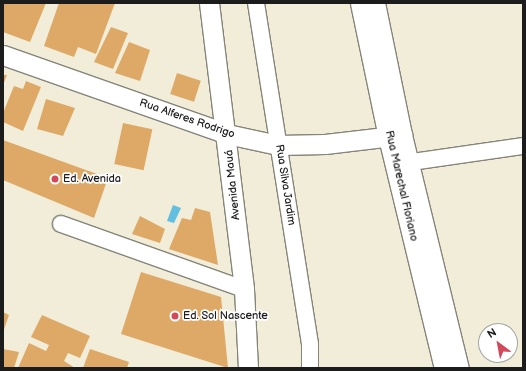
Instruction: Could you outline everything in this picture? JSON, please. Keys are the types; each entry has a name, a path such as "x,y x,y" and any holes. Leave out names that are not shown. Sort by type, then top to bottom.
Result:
{"street":[{"name":"Avenida Mauá","path":"209,3 227,134 244,289 248,368"},
{"name":"Rua Silva Jardim","path":"256,3 310,344 310,368"},
{"name":"Rua Marechal Floriano","path":"360,3 372,15 395,136 450,363"},
{"name":"Rua Alferes Rodrigo","path":"3,55 227,134 278,145 319,145 395,136"},
{"path":"402,164 523,146"},
{"path":"61,224 244,289"}],"water":[{"path":"173,205 181,208 174,223 167,221"}],"building":[{"path":"3,3 46,3 30,42 3,32"},
{"path":"59,3 115,3 96,54 78,47 74,57 44,46"},
{"path":"111,27 128,33 113,69 94,62"},
{"path":"129,42 150,50 140,81 115,73"},
{"path":"177,73 201,81 194,102 170,94"},
{"path":"3,75 7,75 3,85"},
{"path":"26,81 41,87 23,131 3,122 3,113 14,86 23,89"},
{"path":"46,99 75,108 63,136 37,129"},
{"path":"123,123 152,129 144,170 114,164"},
{"name":"Ed. Avenida","path":"3,140 108,178 94,218 3,180"},
{"path":"195,208 210,212 218,265 169,249 182,218 191,220"},
{"path":"140,216 165,229 160,243 132,234"},
{"name":"Ed. Sol Nascente","path":"141,272 221,297 228,368 121,334"},
{"path":"3,312 9,315 3,332"},
{"path":"42,315 90,336 80,358 68,353 64,361 75,368 18,368 29,343 46,351 49,345 31,337"},
{"path":"3,349 19,352 14,368 3,368"},
{"path":"90,349 129,362 127,368 83,368"}],"place":[{"name":"Ed. Avenida","path":"55,179"},
{"name":"Ed. Sol Nascente","path":"175,316"}]}
